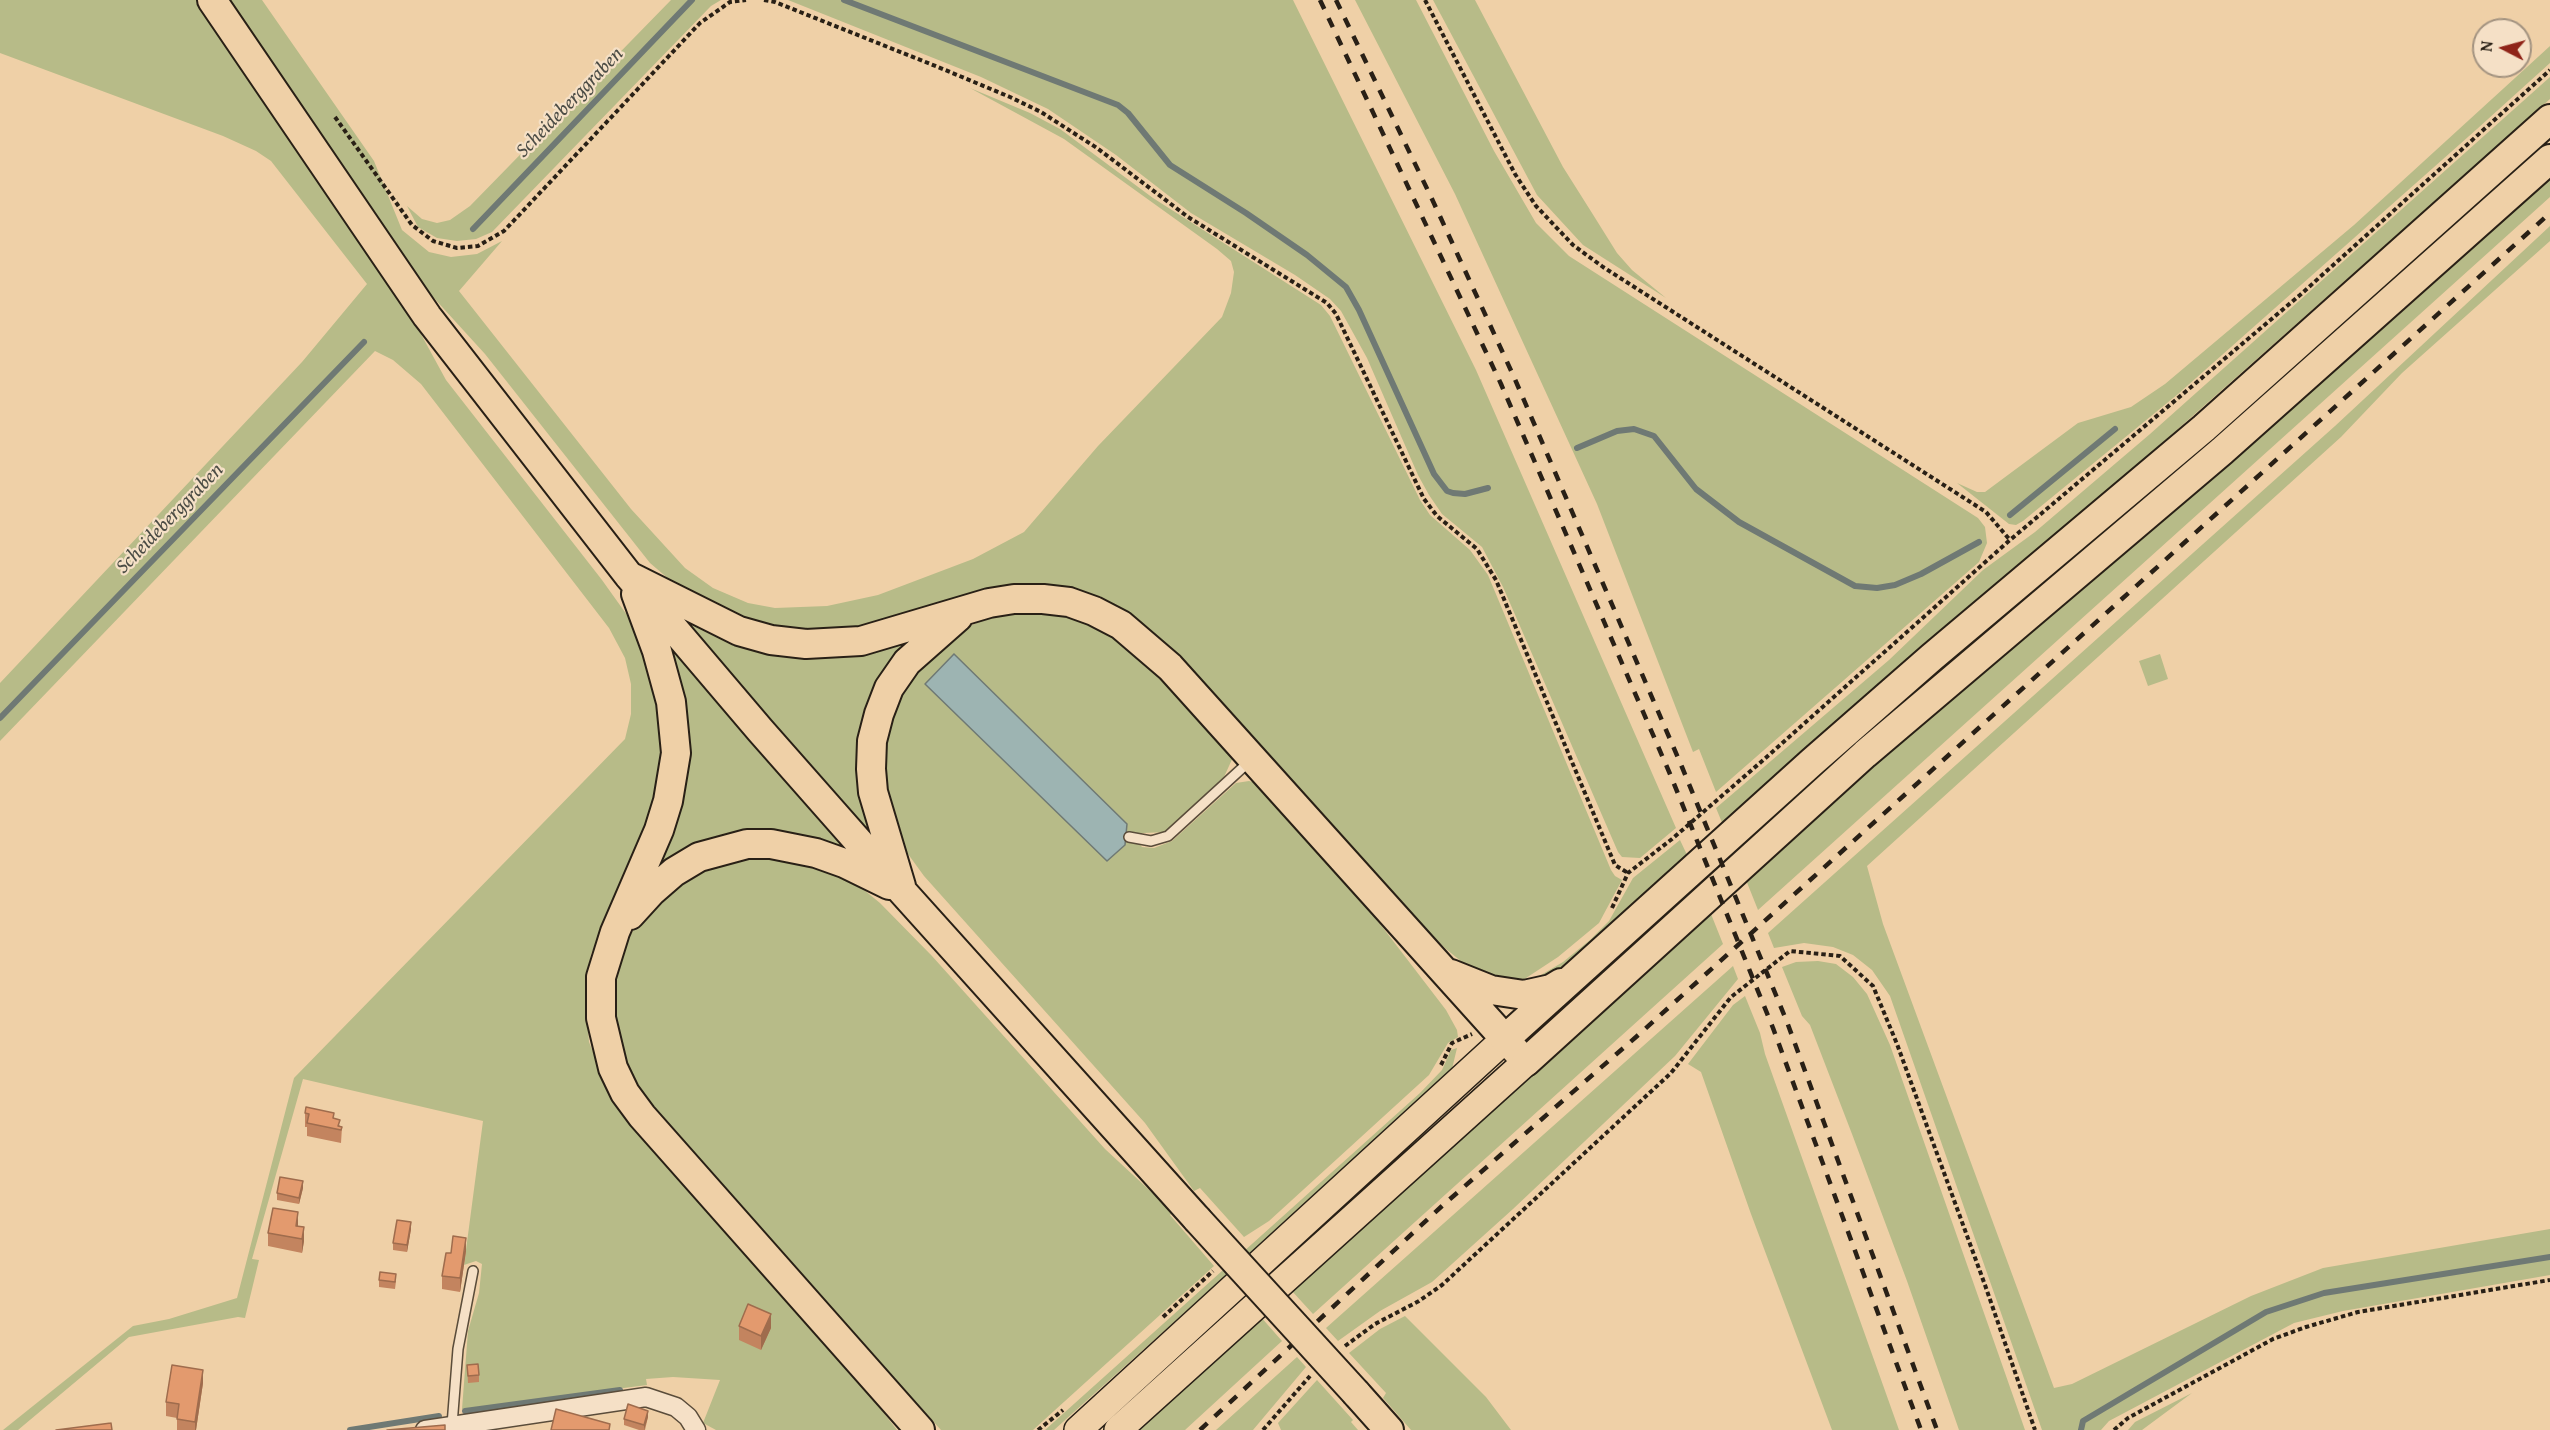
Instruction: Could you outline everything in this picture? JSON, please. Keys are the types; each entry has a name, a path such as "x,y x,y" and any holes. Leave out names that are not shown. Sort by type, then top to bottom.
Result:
{"highway":[{"path":"212,0 427,316 629,576 760,730 902,891 1389,1430"},
{"path":"629,576 739,631 771,640 806,644 861,641 989,603 1014,599 1043,598 1069,602 1112,620 1146,644 1170,666 1505,1039 1923,665 2204,428 2550,119"},
{"path":"1526,1062 1865,754 2222,450 2550,159"},
{"path":"629,576 657,651 671,702 676,753 668,801 659,830 615,932 600,977 601,1018 613,1068 625,1093 642,1116 920,1430"},
{"path":"902,891 873,792 872,741 889,688 907,662 966,611"},
{"path":"615,932 651,892 674,872 699,857 747,844 771,844 816,853 844,863 902,891"},
{"path":"1446,972 1491,990 1524,995 1551,989 1573,977"}],"main road":[{"path":"1078,1430 1505,1039 1526,1062 1118,1430"}],"street":[{"path":"424,1430 646,1397 676,1407 688,1417 696,1430"}],"lane":[{"path":"1130,837 1152,841 1168,836 1253,758"},
{"path":"452,1425 458,1349 474,1270"}],"path":[{"path":"334,117 412,225 433,241 457,248 478,246 504,231 700,23 730,2 746,0"},
{"path":"764,0 774,1 1010,96 1041,112 1097,148 1188,217 1327,303 1336,314 1424,499 1437,516 1477,549 1496,580 1615,865 1620,871 1628,873 1672,839 2010,540 2300,295 2550,70"},
{"path":"1425,0 1515,174 1536,207 1566,239 1603,267 1986,512 2010,540"},
{"path":"1339,1350 1375,1324 1419,1301 1442,1285 1671,1073 1731,997 1790,951 1840,956 1873,986 1897,1044 2035,1430"},
{"path":"2114,1430 2128,1418 2273,1340 2306,1327 2358,1312 2550,1280"},
{"path":"1263,1430 1283,1404 1313,1373"}],"green space":[{"path":"0,0 196,0 416,325 446,380 602,580 637,629 650,656 667,746 657,809 591,954 585,987 589,1042 608,1089 855,1376 897,1430 716,1430 703,1423 720,1380 673,1377 646,1379 647,1385 462,1409 468,1331 479,1293 482,1264 476,1261 464,1265 483,1121 303,1079 252,1259 259,1260 245,1318 238,1317 129,1337 18,1430 3,1430 133,1326 169,1319 237,1298 294,1078 625,739 631,714 631,684 625,658 609,628 421,384 393,360 375,351 0,741 0,683 302,362 367,284 271,161 256,151 223,136 0,53"},
{"path":"225,0 262,0 374,161 402,230 429,252 451,257 477,254 502,241 459,291 631,509 685,568 713,588 748,603 775,608 827,606 878,595 973,559 1024,532 1098,446 1222,317 1231,293 1234,272 1231,261 1064,139 970,88 1030,113 1060,129 1153,198 1321,305 1330,316 1420,500 1430,515 1470,550 1488,575 1611,870 1622,880 1599,923 1558,957 1520,982 1478,975 1446,949 1407,911 1154,633 1102,599 1077,590 1044,585 1009,585 967,595 882,627 778,633 684,592 650,563 485,354 423,286"},
{"path":"671,0 721,0 711,6 492,232 476,239 457,241 437,238 418,227 407,206 422,219 437,223 450,220 470,206"},
{"path":"788,0 1293,0 1476,370 1676,828 1640,858 1622,857 1618,852 1503,587 1482,547 1442,514 1429,495 1367,358 1341,311 1330,299 1295,275 1191,213 1116,155 1048,109 981,77"},
{"path":"1355,0 1416,0 1494,151 1536,223 1569,256 1978,518 1985,527 1987,543 1979,562 1716,792 1699,749 1693,752 1597,504 1455,194"},
{"path":"1433,0 1475,0 1563,167 1617,253 1632,270 1666,298 1583,245 1537,195"},
{"path":"2550,46 2550,63 2477,129 2178,394 2023,521 2016,525 2009,524 1957,483 1977,492 1985,492 2078,423 2131,407 2165,384 2354,225 2515,78 2532,78 2532,62"},
{"path":"2550,77 2550,99 2029,561 1723,825 1716,808 1889,660 1983,570 2035,532 2150,434"},
{"path":"2550,179 2550,197 1758,910 1746,880 1932,715 2102,573 2410,305"},
{"path":"2550,226 2550,241 2402,373 2341,437 1867,866 1883,924 2054,1388 2072,1384 2251,1296 2323,1268 2550,1229 2550,1275 2343,1311 2294,1323 2109,1421 2101,1430 2042,1430 1890,996 1872,970 1853,955 1833,947 1804,943 1774,948 1768,933 2335,426"},
{"path":"675,608 728,638 919,632 875,699 884,851 790,744"},
{"path":"1051,613 1076,620 1100,629 1121,642 1145,659 1234,755 1224,777 1168,832 1139,835 1137,841 1142,847 1154,848 1172,841 1236,783 1249,781 1260,784 1354,890 1446,1010 1457,1030 1458,1037 1448,1043 1429,1075 1269,1221 1244,1237 1200,1188 1194,1191 1145,1123 924,876 908,854 889,816 882,742 909,674 965,628 986,619 1007,614"},
{"path":"663,637 863,864 813,840 646,885 661,850"},
{"path":"2160,654 2168,679 2148,686 2139,661"},
{"path":"1680,840 1688,857 1568,967 1529,982 1563,962 1590,940 1609,921 1633,878"},
{"path":"740,854 812,861 858,885 880,903 932,956 1105,1149 1173,1212 1170,1215 1214,1266 1033,1430 941,1430 683,1146 634,1082 624,1058 614,1012 616,972 634,928 675,882"},
{"path":"1709,909 1723,944 1313,1314 1291,1290"},
{"path":"1818,961 1836,964 1853,977 1867,994 1890,1045 2025,1430 1959,1430 1852,1134 1810,1025 1802,1016 1782,967 1796,962"},
{"path":"1733,966 1738,979 1675,1056 1432,1282 1380,1311 1338,1341 1326,1328"},
{"path":"1745,996 1899,1430 1832,1430 1751,1214 1701,1072 1688,1064 1733,1005"},
{"path":"1457,1048 1452,1069 1423,1098 1054,1430 1045,1430 1420,1093 1442,1070 1451,1050"},
{"path":"1260,1316 1282,1341 1185,1430 1135,1430"},
{"path":"1405,1316 1486,1397 1511,1430 1411,1430 1383,1398 1386,1393 1349,1353 1380,1329"},
{"path":"1297,1357 1306,1367 1253,1430 1216,1430"},
{"path":"1317,1380 1353,1420 1351,1422 1358,1430 1281,1430 1278,1423"},
{"path":"2192,1393 2142,1430 2128,1430 2135,1422"}],"water":[{"path":"954,654 1127,824 1125,845 1107,861 925,684"}],"building":[{"path":"306,1107 334,1113 333,1118 340,1120 338,1126 342,1127 341,1130 307,1123 309,1114 305,1113"},
{"path":"280,1177 303,1181 299,1198 277,1193"},
{"path":"273,1208 298,1212 296,1226 304,1227 302,1239 268,1233"},
{"path":"397,1220 411,1222 407,1245 393,1243"},
{"path":"453,1236 466,1238 460,1278 442,1276 446,1253 451,1253"},
{"path":"380,1272 396,1274 395,1282 379,1280"},
{"path":"748,1304 771,1314 761,1336 739,1326"},
{"path":"478,1364 479,1375 468,1376 467,1365"},
{"path":"172,1365 203,1370 195,1422 177,1419 179,1404 166,1402"},
{"path":"628,1404 648,1411 644,1425 624,1419"},
{"path":"556,1409 610,1424 609,1430 551,1430"},
{"path":"111,1423 112,1430 56,1430"},
{"path":"445,1425 445,1430 387,1430"}],"waterway":[{"name":"Scheideberggraben","path":"473,229 692,0"},
{"path":"844,0 1118,105 1128,113 1170,165 1307,255 1346,287 1359,310 1434,474 1447,491 1453,493 1465,494 1488,488"},
{"name":"Scheideberggraben","path":"0,718 364,342"},
{"path":"1577,448 1617,431 1634,429 1654,436 1696,489 1739,522 1855,586 1877,588 1895,585 1921,574 1979,542"},
{"path":"2010,515 2115,429"},
{"path":"2081,1430 2083,1421 2266,1312 2324,1293 2550,1257"},
{"path":"465,1411 620,1390"},
{"path":"350,1430 439,1416"}],"railway":[{"path":"1320,0 1501,384 1670,774 1773,1028 1921,1430"},
{"path":"1336,0 1432,199 1514,377 1682,767 1787,1022 1937,1430"},
{"path":"1200,1430 1442,1206 1636,1037 2550,213"}]}
